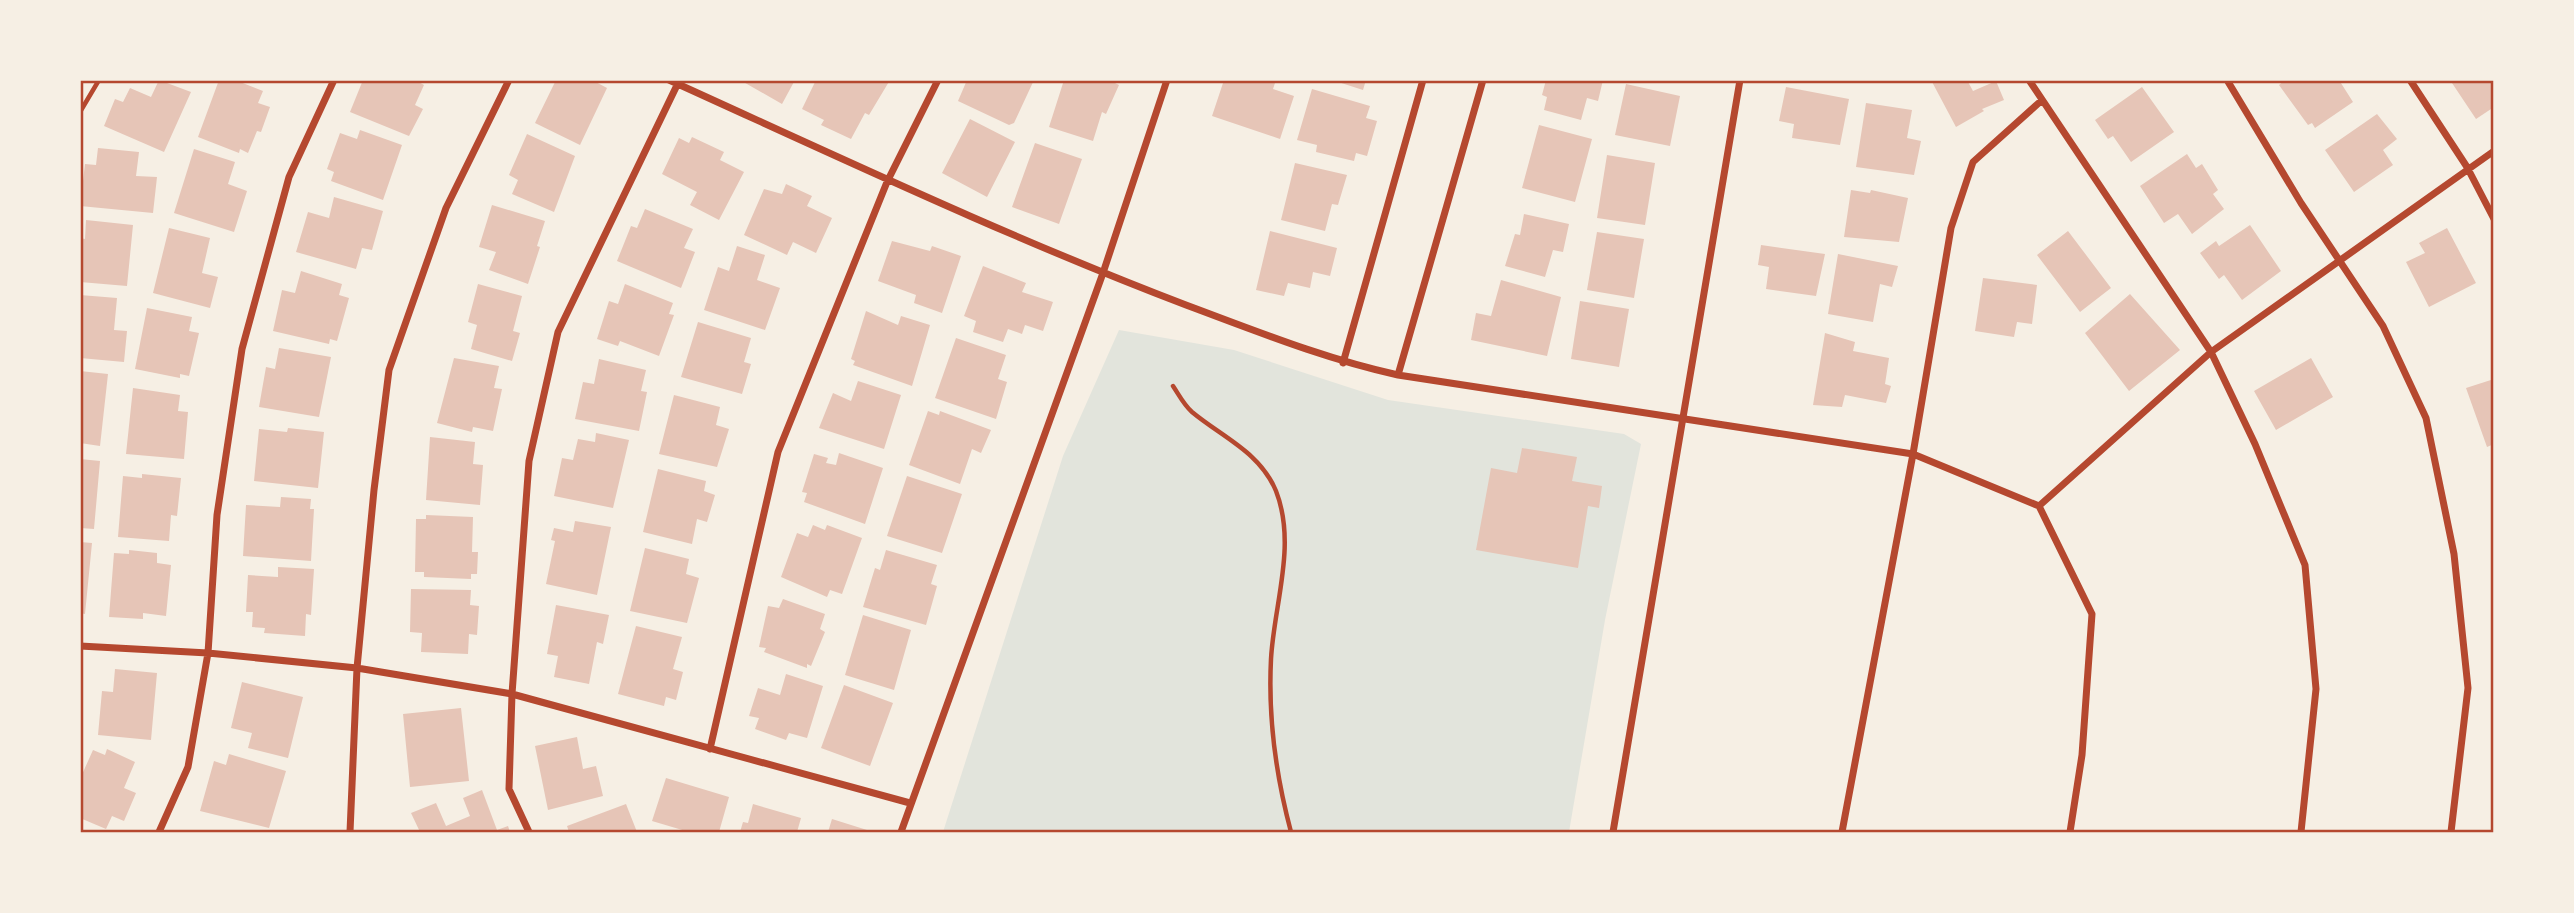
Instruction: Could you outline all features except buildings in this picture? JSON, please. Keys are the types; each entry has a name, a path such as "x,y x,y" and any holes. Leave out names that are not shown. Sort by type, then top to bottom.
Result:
{"street":[{"path":"159,832 188,767 208,653 217,515 242,349 289,177 334,80"},
{"path":"350,832 358,668 374,491 389,370 446,208 509,80"},
{"path":"710,749 778,452 887,182 938,80"},
{"path":"901,832 1103,273 1167,80"},
{"path":"1343,363 1423,80"},
{"path":"1398,375 1483,80"},
{"path":"1613,832 1740,80"},
{"path":"2029,80 2211,352 2255,444 2305,565 2316,689 2301,832"},
{"path":"2227,80 2383,326 2426,418 2454,554 2468,688 2451,832"},
{"path":"2410,80 2467,167 2494,219"},
{"path":"529,832 509,789 512,694 528,461 558,332 675,82 887,182 1103,273 1343,363 1398,375 1913,454 2039,506 2092,614 2082,755 2070,832"},
{"path":"1842,832 1913,454 1951,228 1973,162 2041,101"},
{"path":"2039,506 2211,352 2340,262 2467,167 2494,151"},
{"path":"80,646 208,653 358,668 512,694 910,803"}],"path":[{"path":"80,112 99,80"},
{"path":"1173,386 1190,410 1252,455 1275,490 1284,526 1280,597 1271,658 1272,724 1280,789 1291,832"}],"shaded area":[{"path":"1119,330 1234,350 1388,400 1624,434 1641,444 1605,620 1569,832 943,832 1063,456"}]}
